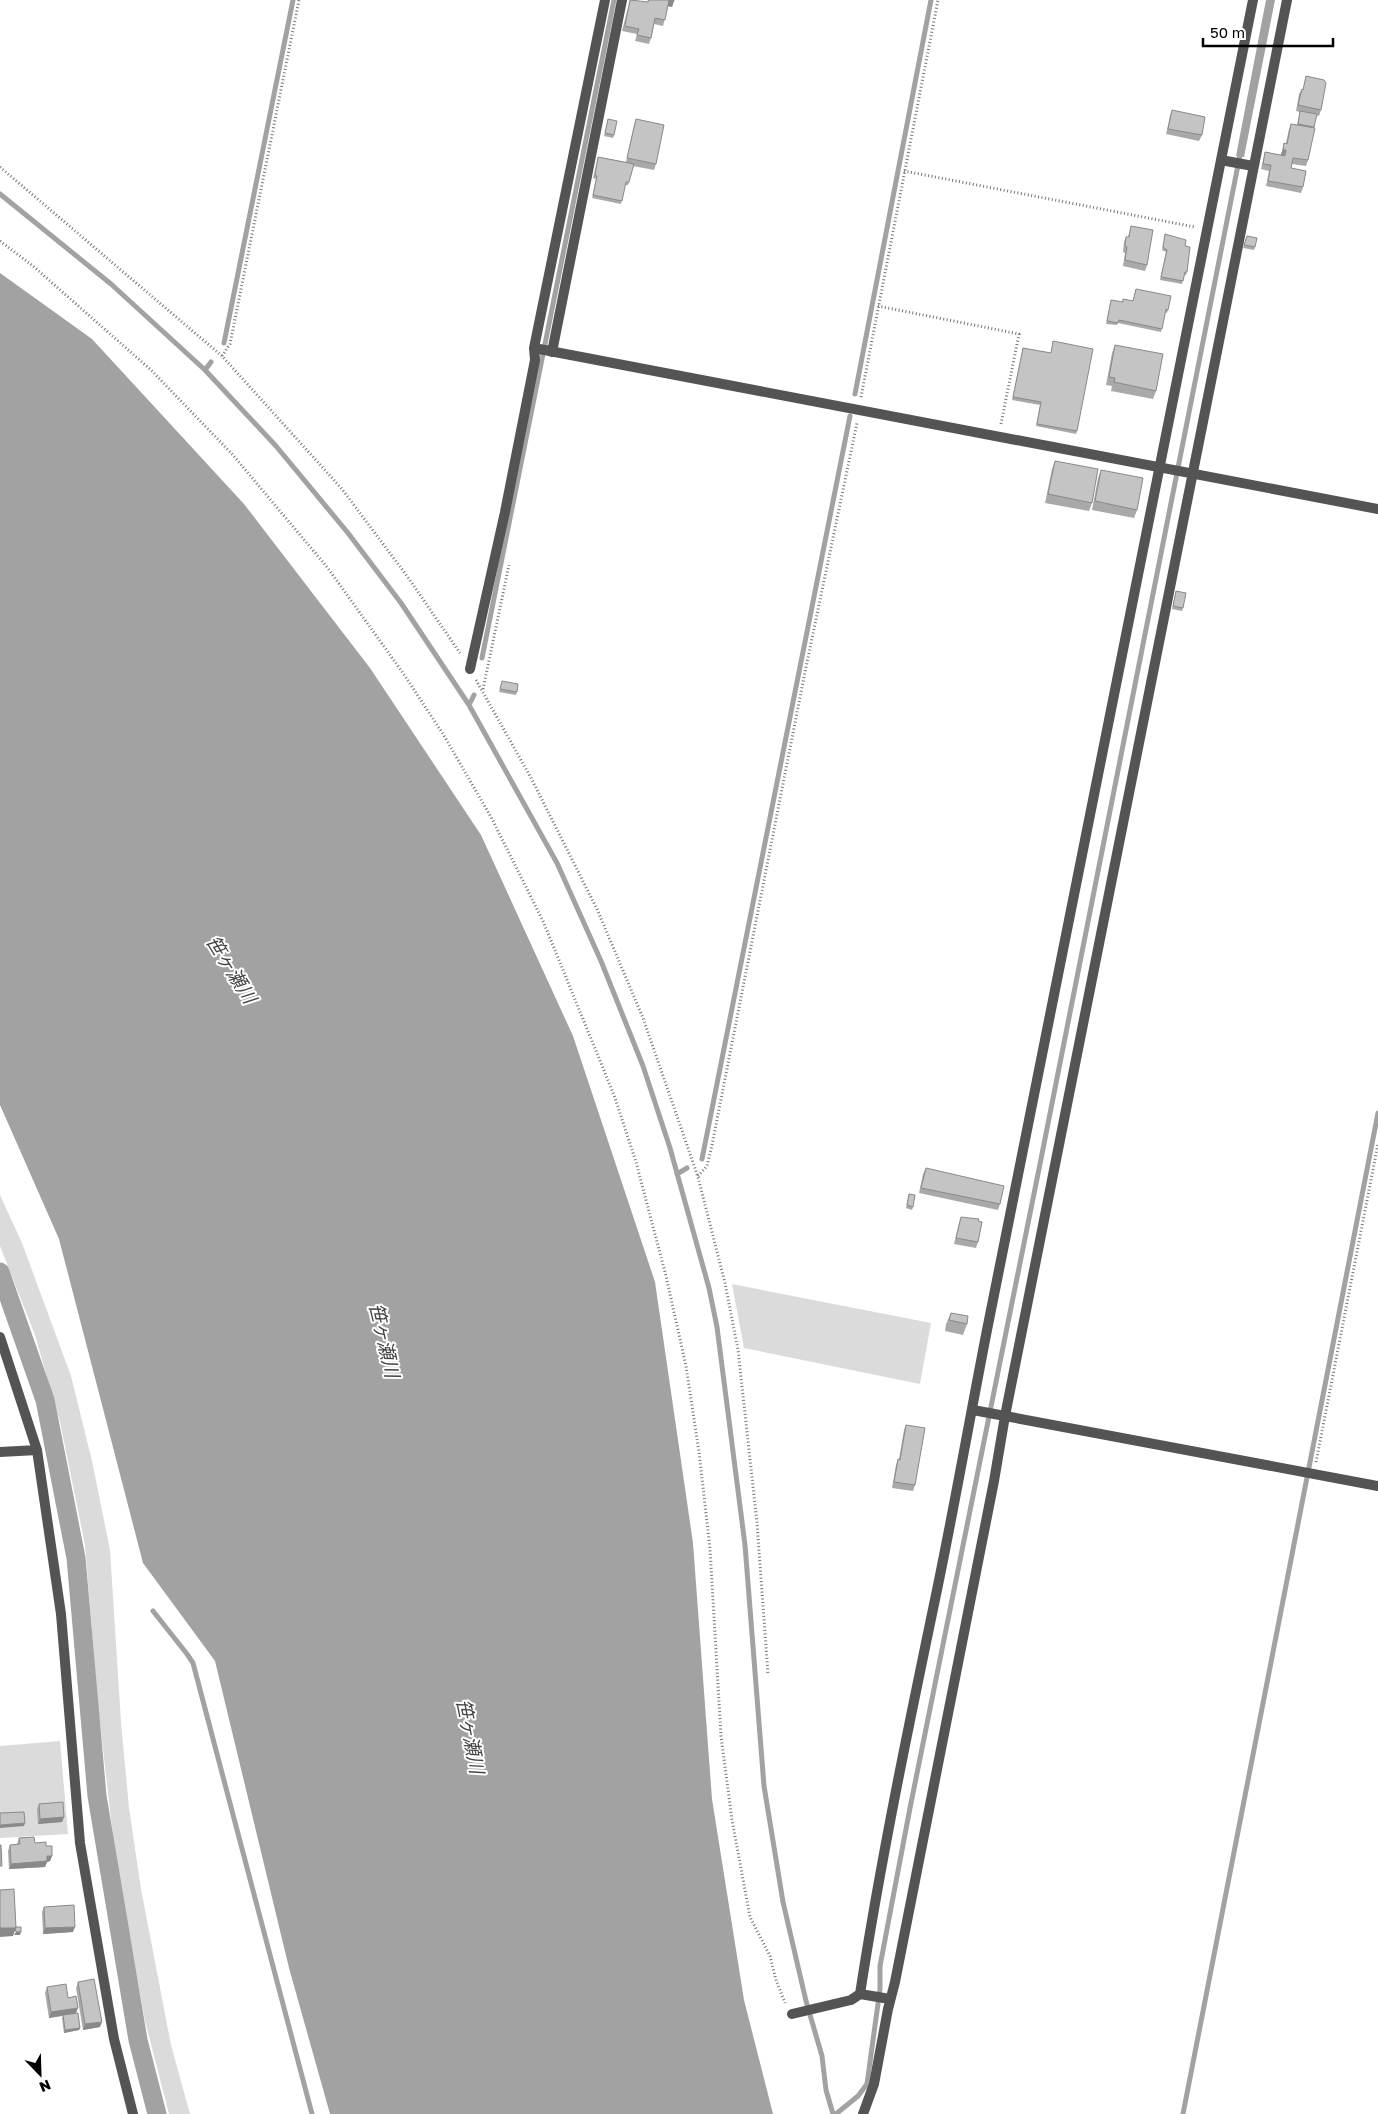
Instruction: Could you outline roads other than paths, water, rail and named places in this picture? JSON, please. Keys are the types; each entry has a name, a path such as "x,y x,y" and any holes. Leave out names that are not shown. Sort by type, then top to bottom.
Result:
{"street":[{"path":"544,350 585,150 605,0"},
{"path":"470,669 518,452 535,360 544,350 585,150 622,0"},
{"path":"860,1994 874,1904 978,1411 986,1338 1166,468 1208,229 1252,0"},
{"path":"863,2114 874,2084 888,1998 895,1982 984,1529 1000,1415 1249,165 1286,0"},
{"path":"1221,160 1249,165"},
{"path":"544,350 1378,509"},
{"path":"0,1337 37,1450 61,1614 80,1843 114,2039 133,2114"},
{"path":"978,1411 1378,1486"},
{"path":"0,1452 37,1450"},
{"path":"795,2013 850,2000 860,1994 888,1998"}],"water":[{"path":"1266,0 1275,0 1244,157 1236,156"},
{"name":"笹ヶ瀬川","path":"0,273 92,339 244,504 370,668 481,835 573,1036 655,1282 693,1543 712,1799 744,2000 773,2114 330,2114 289,1968 215,1661 143,1563 59,1239 0,1105"}],"waterway":[{"path":"224,343 293,0"},
{"path":"482,658 614,0"},
{"path":"855,394 931,0"},
{"path":"836,2114 858,2096 867,2084 880,1989 880,1966 910,1808 1241,150"},
{"path":"0,194 111,284 205,370 276,446 348,533 401,603 469,705 557,863 601,961 643,1066 670,1148 709,1288 717,1327 745,1545 764,1786 783,1902 806,2001 822,2056 826,2090 833,2114"},
{"path":"205,370 211,362"},
{"path":"702,1159 850,416"},
{"path":"469,705 474,695"},
{"path":"1183,2114 1378,1113"},
{"path":"677,1174 687,1168"},
{"path":"0,1272 45,1400 76,1558 97,1796 138,2040 157,2114"},
{"path":"153,1611 193,1663 312,2114"}]}
